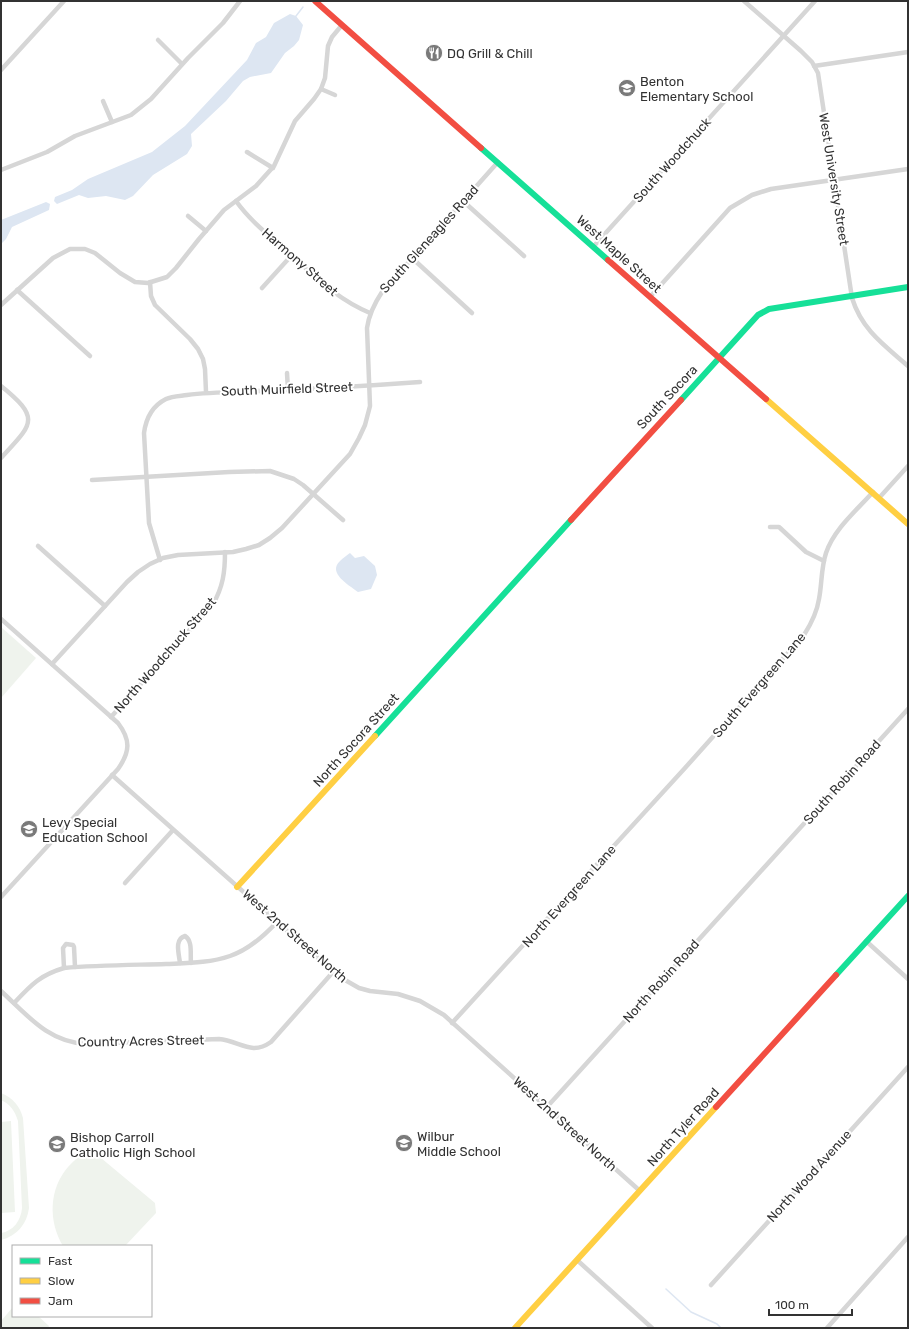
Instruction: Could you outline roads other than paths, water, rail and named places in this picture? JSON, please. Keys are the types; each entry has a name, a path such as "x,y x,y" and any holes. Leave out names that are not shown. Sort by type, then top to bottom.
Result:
{"main road":[{"name":"West Maple Street","path":"315,1 908,524"},
{"name":"South Socora","path":"491,608 758,314 769,309 908,287"},
{"name":"North Socora Street","path":"237,887 491,608"},
{"name":"North Tyler Road","path":"515,1328 908,896"}],"street":[{"path":"1,70 64,1"},
{"path":"1,170 47,152 75,136 131,115 151,99 182,64 222,23 240,1"},
{"name":"West University Street","path":"744,1 801,51 818,72 851,296 861,321 874,336 908,366"},
{"name":"South Woodchuck","path":"594,247 815,1"},
{"path":"1,304 53,258 73,249 85,249 95,253 128,279 135,282 150,282 167,277 224,210 256,186 273,168 295,121 321,89 325,78 328,46 332,37 342,25"},
{"path":"158,40 182,64"},
{"path":"814,66 908,52"},
{"path":"321,89 335,95"},
{"path":"103,101 112,122"},
{"path":"247,152 273,168"},
{"name":"South Gleneagles Road","path":"52,664 127,582 138,572 160,560 178,555 225,552 246,549 259,545 282,528 350,454 365,425 370,406 367,328 370,313 382,292 498,162"},
{"path":"650,297 730,208 752,195 771,189 908,168"},
{"name":"Harmony Street","path":"236,201 244,212 291,256 337,295 350,304 370,313"},
{"path":"463,201 524,256"},
{"path":"188,216 206,231"},
{"path":"262,288 291,256"},
{"path":"412,258 472,313"},
{"path":"150,282 151,296 155,304 198,349 203,359 205,369 206,392"},
{"path":"18,290 90,356"},
{"path":"287,373 288,390"},
{"name":"South Muirfield Street","path":"160,560 149,523 145,428 154,407 167,398 206,392 288,390 420,382"},
{"path":"1,386 25,409 28,416 28,424 25,431 1,458"},
{"path":"879,498 908,466"},
{"path":"92,480 270,471 294,479 303,485 343,520"},
{"name":"South Evergreen Lane","path":"685,768 804,635 810,626 819,599 826,553 836,534 873,492"},
{"path":"770,527 779,527 806,552 824,561"},
{"path":"38,546 105,606"},
{"name":"North Woodchuck Street","path":"1,898 124,760 127,755 127,739 124,731 111,717 213,604 223,581 225,552"},
{"path":"1,618 111,717"},
{"name":"South Robin Road","path":"775,855 908,709"},
{"name":"North Evergreen Lane","path":"452,1023 685,768"},
{"name":"West 2nd Street North","path":"112,775 333,972 358,988 398,994 420,1000 444,1016 640,1191"},
{"path":"125,883 173,830"},
{"name":"North Robin Road","path":"546,1108 775,855"},
{"path":"14,1003 40,978 46,974 64,968 191,963 219,960 231,956 249,946 277,922"},
{"path":"180,963 178,941 181,937 185,936 190,942 191,963"},
{"path":"866,941 908,979"},
{"path":"64,968 63,948 69,943 73,945 74,948 75,967"},
{"name":"Country Acres Street","path":"1,991 51,1034 59,1039 72,1043 87,1044 219,1039 233,1041 251,1048 255,1048 263,1047 271,1042 333,972"},
{"name":"North Wood Avenue","path":"711,1285 908,1067"},
{"path":"827,1328 908,1237"},
{"path":"577,1260 652,1328"}],"waterway":[{"path":"296,16 303,7"},
{"path":"666,1289 691,1312 717,1324 721,1328"}],"place":[{"name":"DQ Grill & Chill","path":"434,53"},
{"name":"Benton Elementary School","path":"627,88"},
{"name":"Levy Special Education School","path":"29,829"},
{"name":"Wilbur Middle School","path":"404,1143"},
{"name":"Bishop Carroll Catholic High School","path":"57,1144"}]}
